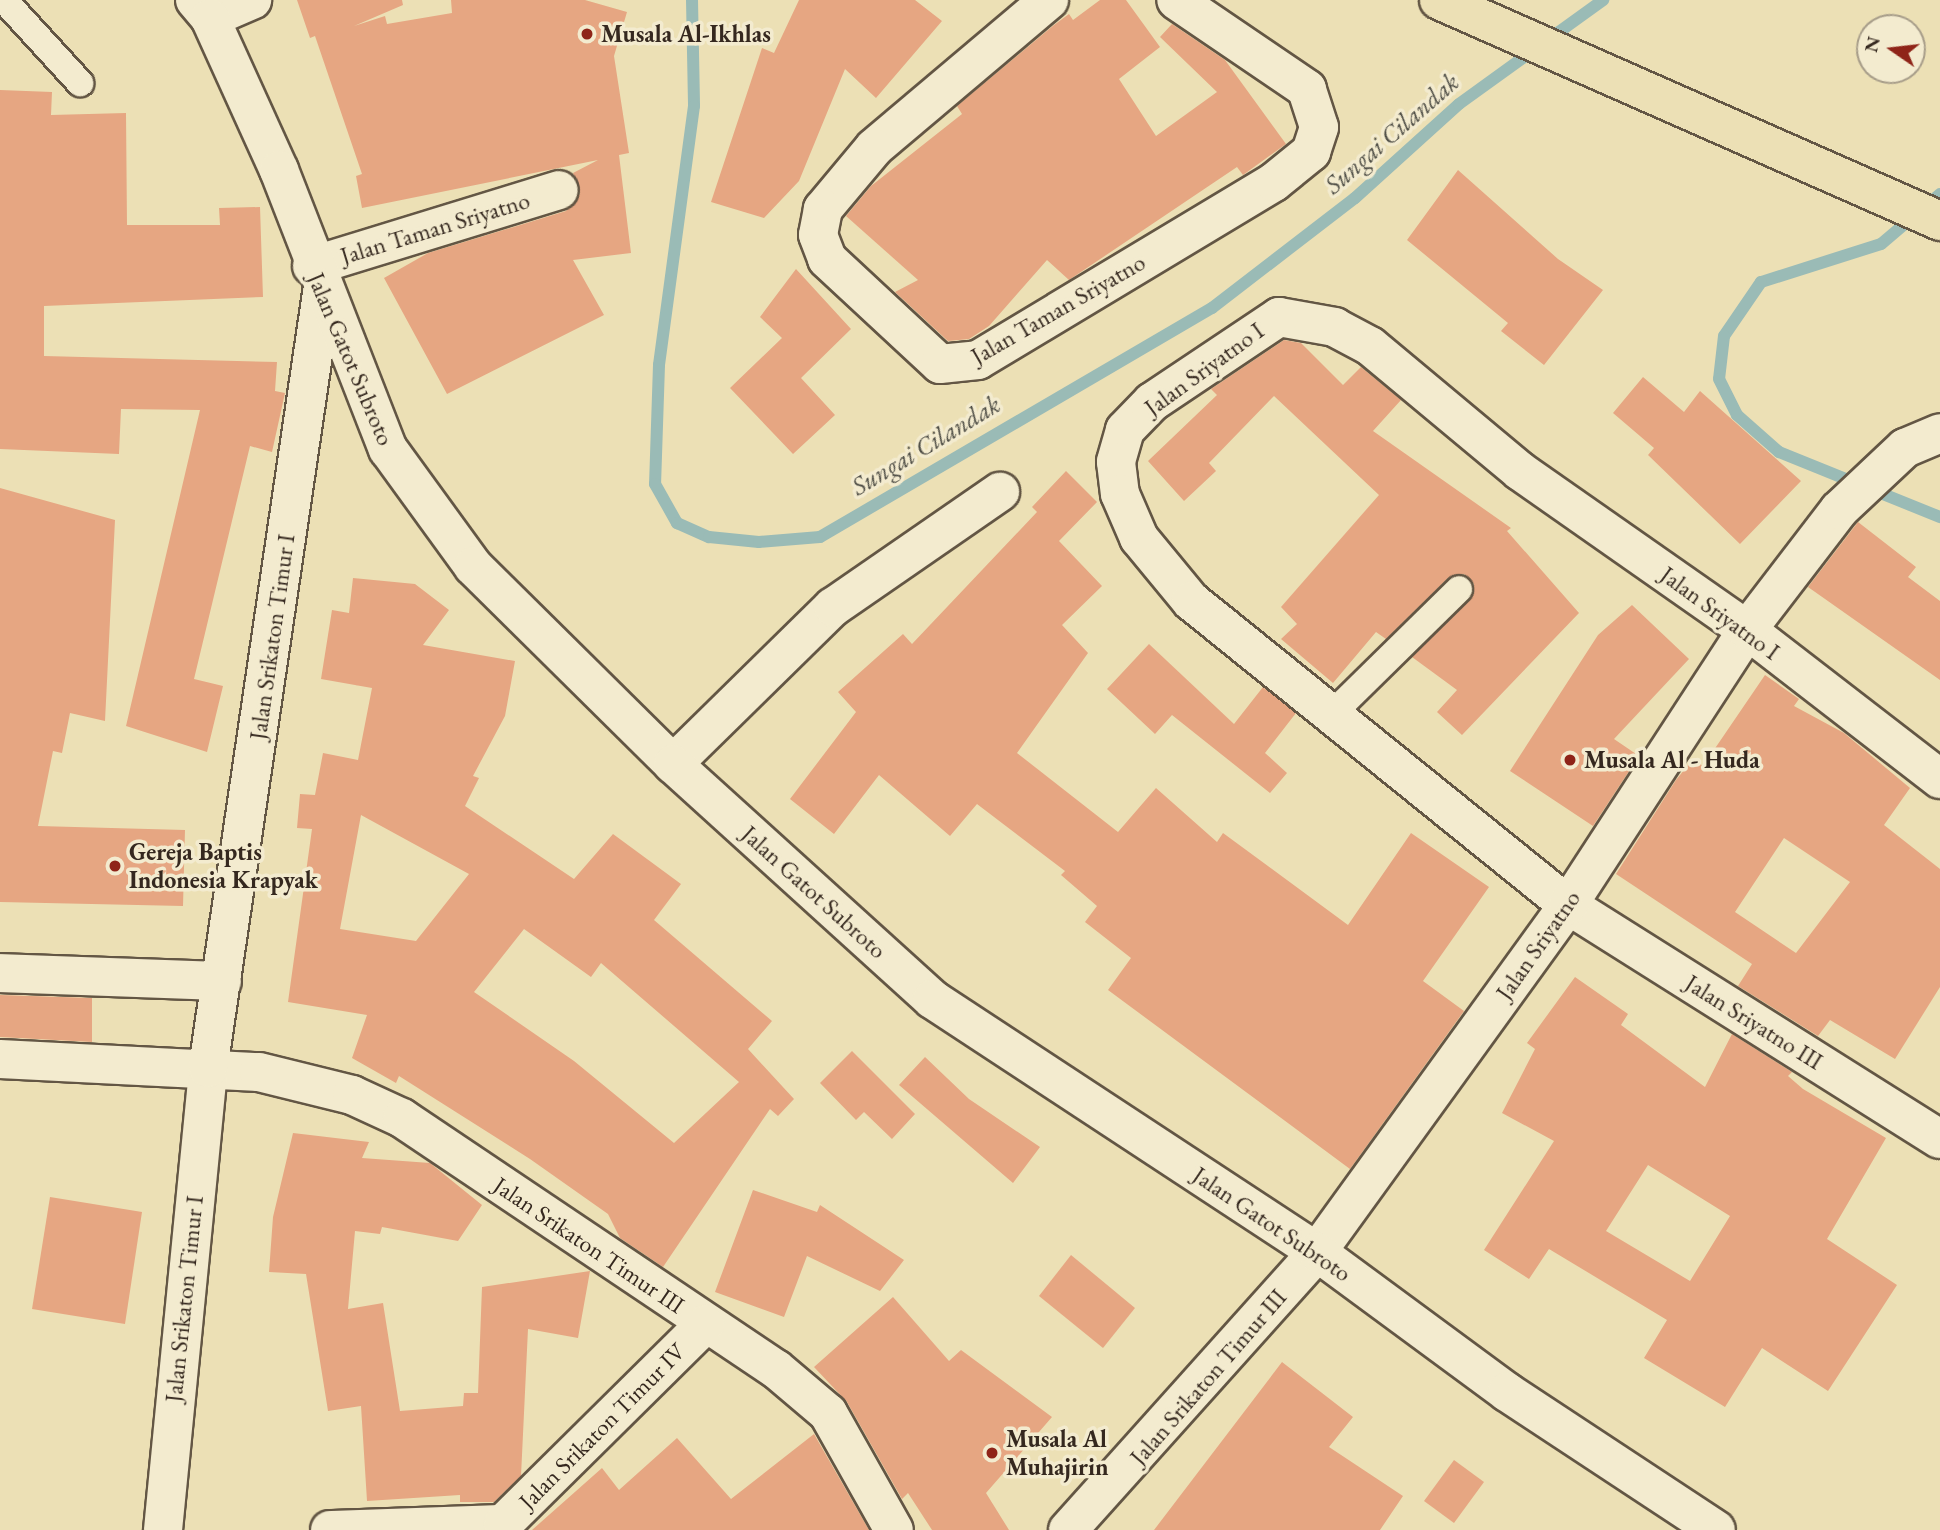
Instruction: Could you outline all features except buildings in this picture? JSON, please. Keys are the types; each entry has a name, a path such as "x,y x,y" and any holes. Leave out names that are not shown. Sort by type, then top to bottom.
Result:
{"highway":[{"path":"1439,0 1940,222"}],"street":[{"path":"203,9 252,0"},
{"name":"Jalan Taman Sriyatno","path":"1049,0 874,148 823,209 818,235 827,259 940,364 978,360 1274,182 1311,152 1319,127 1307,89 1176,0"},
{"name":"Jalan Gatot Subroto","path":"203,9 279,170 317,279 388,449 473,566 673,764 932,999 1317,1252 1507,1392 1716,1530"},
{"name":"Jalan Taman Sriyatno","path":"317,279 559,190"},
{"name":"Jalan Srikaton Timur I","path":"163,1530 208,1068 317,279"},
{"name":"Jalan Sriyatno I","path":"1568,905 1191,601 1139,538 1120,495 1116,462 1125,430 1152,402 1279,317 1335,327 1370,346 1520,471 1747,630 1940,779"},
{"name":"Jalan Sriyatno","path":"1317,1252 1568,905 1747,630 1839,510 1905,447 1940,433"},
{"path":"673,764 833,607 1000,492"},
{"name":"Jalan Sriyatno III","path":"1568,905 1940,1139"},
{"path":"0,973 222,981"},
{"path":"0,1059 208,1068"},
{"name":"Jalan Srikaton Timur III","path":"208,1068 310,1082 401,1118 776,1369 828,1413 894,1530"},
{"name":"Jalan Srikaton Timur III","path":"1084,1525 1317,1252"},
{"name":"Jalan Srikaton Timur IV","path":"330,1530 506,1527 705,1324"}],"lane":[{"path":"4,0 80,83"},
{"path":"1332,713 1459,589"}],"waterway":[{"name":"Sungai Cilandak","path":"692,0 694,106 659,365 655,484 677,523 709,537 759,542 820,537 1212,308 1355,198 1459,104 1603,0"},
{"name":"Sungai Cilandak","path":"1940,194 1881,244 1761,282 1724,336 1719,379 1737,415 1779,452 1940,517"}],"place":[{"name":"Musala Al-Ikhlas","path":"587,34"},
{"name":"Musala Al - Huda","path":"1570,760"},
{"name":"Gereja Baptis Indonesia Krapyak","path":"115,866"},
{"name":"Musala Al Muhajirin","path":"992,1453"}]}
